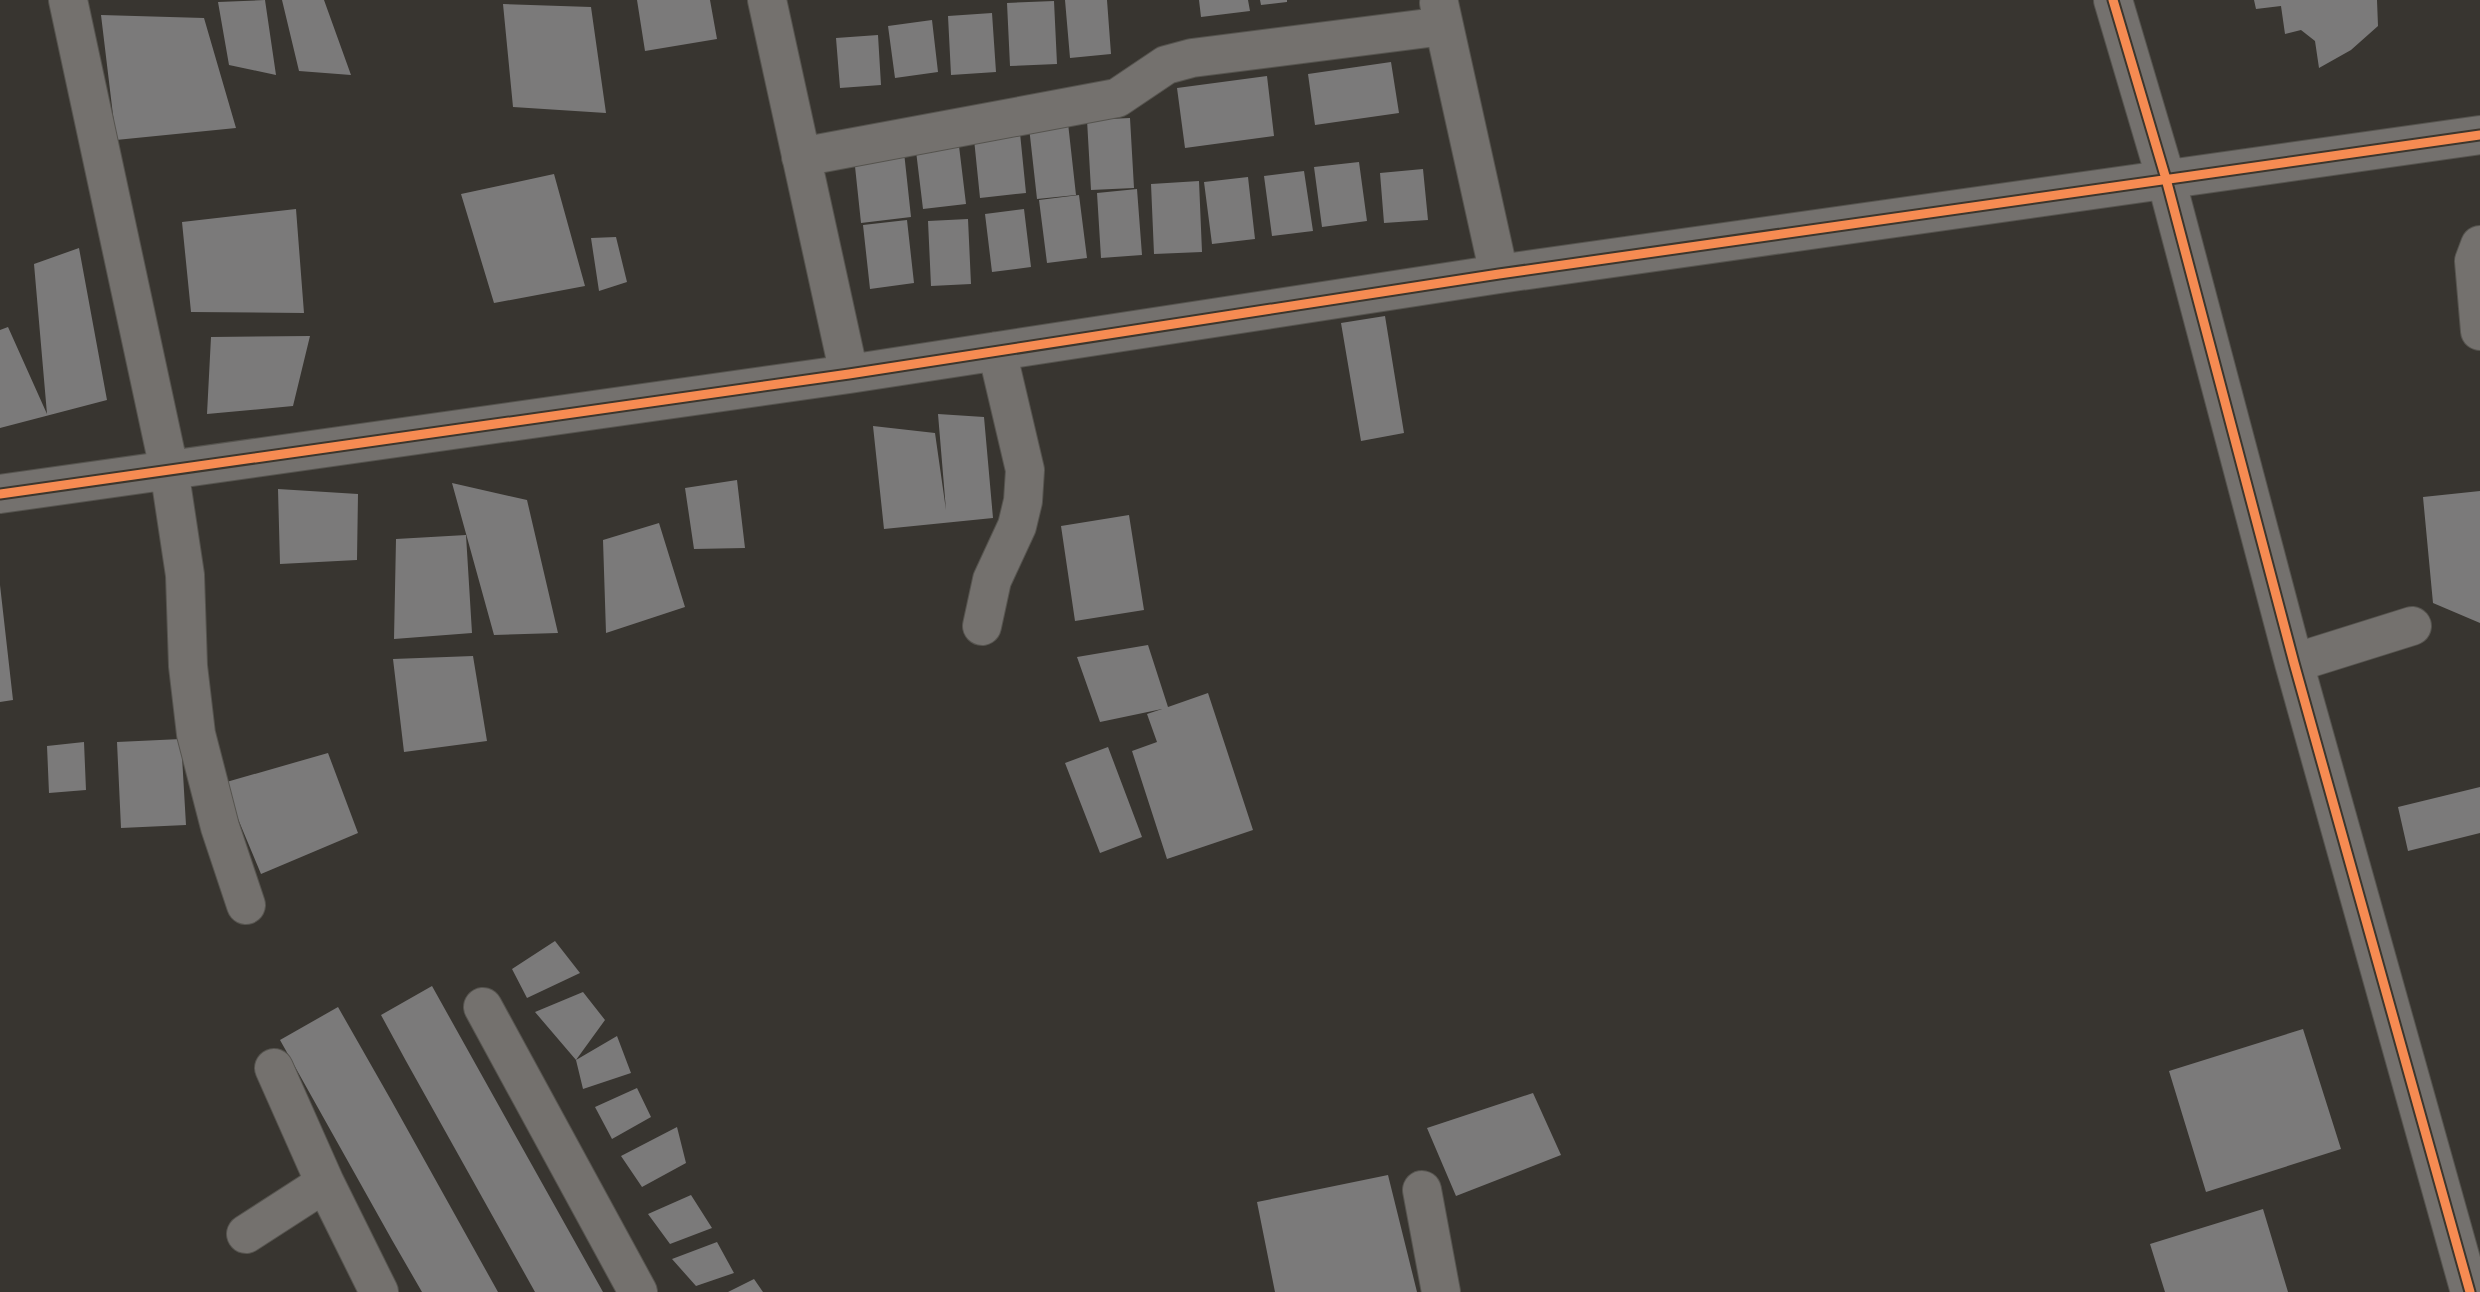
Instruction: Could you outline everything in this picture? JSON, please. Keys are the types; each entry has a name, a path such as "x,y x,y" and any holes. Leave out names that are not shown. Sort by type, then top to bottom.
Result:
{"street":[{"path":"68,0 169,469 185,575 188,666 196,734 220,827 246,905"},
{"path":"767,0 849,374"},
{"path":"2113,0 2166,179 2294,663 2470,1292"},
{"path":"801,157 1117,98 1166,65 1192,58 1441,13 1499,274"},
{"path":"0,494 849,374 1499,274 2480,135"},
{"path":"2480,245 2474,261 2480,331"},
{"path":"982,626 992,580 1017,526 1023,501 1025,470 997,351"},
{"path":"2294,663 2413,626"},
{"path":"483,1007 638,1292"},
{"path":"274,1068 325,1183 379,1292"},
{"path":"246,1234 325,1183"},
{"path":"1422,1190 1441,1292"}],"building":[{"path":"265,0 276,75 229,65 218,2"},
{"path":"282,0 324,0 351,75 299,71"},
{"path":"637,0 710,0 717,39 645,51"},
{"path":"1065,0 1107,0 1111,54 1070,58"},
{"path":"1199,0 1248,0 1250,11 1201,17"},
{"path":"1260,0 1287,0 1287,2 1261,5"},
{"path":"2254,0 2377,0 2378,26 2351,50 2319,68 2315,41 2301,30 2285,34 2281,6 2256,9"},
{"path":"1054,1 1057,64 1010,66 1007,3"},
{"path":"503,4 591,7 606,113 513,107"},
{"path":"992,13 996,72 951,75 948,16"},
{"path":"101,15 204,18 236,128 116,140"},
{"path":"932,20 938,72 895,78 888,26"},
{"path":"878,35 881,85 840,88 836,38"},
{"path":"1391,62 1399,113 1315,125 1308,74"},
{"path":"1267,76 1274,136 1185,148 1177,88"},
{"path":"1130,118 1134,188 1091,190 1087,120"},
{"path":"1068,123 1076,195 1037,199 1029,127"},
{"path":"1020,133 1026,193 980,198 974,139"},
{"path":"959,146 966,204 923,209 916,151"},
{"path":"904,152 911,217 861,223 854,157"},
{"path":"1359,162 1367,221 1322,227 1314,167"},
{"path":"1423,169 1428,220 1384,223 1380,173"},
{"path":"1304,171 1313,231 1272,236 1264,176"},
{"path":"554,174 585,286 494,303 461,194"},
{"path":"1248,177 1255,239 1212,244 1204,182"},
{"path":"1199,181 1202,252 1154,254 1151,184"},
{"path":"1137,189 1142,255 1101,258 1097,193"},
{"path":"1079,195 1087,258 1047,263 1039,200"},
{"path":"296,209 304,313 191,312 182,222"},
{"path":"1024,209 1031,267 992,272 985,214"},
{"path":"968,219 971,284 931,286 928,221"},
{"path":"907,220 914,283 870,289 863,225"},
{"path":"616,237 627,282 599,291 591,238"},
{"path":"79,248 107,400 0,428 0,330 8,327 47,414 34,264"},
{"path":"1385,316 1404,433 1361,441 1341,323"},
{"path":"310,336 293,406 207,414 211,337"},
{"path":"938,414 984,417 993,518 884,529 873,426 935,433 946,510"},
{"path":"737,480 745,548 694,549 685,488"},
{"path":"452,483 527,500 558,633 494,635"},
{"path":"278,489 358,494 357,560 280,564"},
{"path":"2480,491 2480,623 2433,603 2423,497"},
{"path":"1129,515 1144,610 1075,621 1061,526"},
{"path":"659,523 685,607 606,633 603,540"},
{"path":"466,535 472,633 394,639 396,539"},
{"path":"0,585 13,700 0,702"},
{"path":"1148,645 1168,707 1208,693 1253,830 1167,859 1132,751 1157,742 1147,714 1162,709 1100,722 1077,657"},
{"path":"473,656 487,741 404,752 393,659"},
{"path":"181,739 186,825 121,828 117,742"},
{"path":"84,742 86,790 49,793 47,746"},
{"path":"1108,747 1142,837 1100,853 1065,763"},
{"path":"328,753 358,833 261,874 223,783"},
{"path":"2480,787 2480,833 2408,851 2398,807"},
{"path":"555,941 580,973 527,998 512,969"},
{"path":"432,986 603,1292 535,1292 381,1015"},
{"path":"583,992 605,1020 576,1060 535,1012"},
{"path":"338,1007 498,1292 422,1292 392,1240 280,1040"},
{"path":"2303,1029 2341,1149 2206,1192 2169,1071"},
{"path":"617,1036 631,1073 583,1089 576,1060"},
{"path":"637,1088 651,1117 612,1139 595,1107"},
{"path":"1533,1093 1561,1155 1456,1196 1427,1128"},
{"path":"677,1127 686,1163 642,1187 621,1156"},
{"path":"1388,1175 1417,1292 1275,1292 1257,1202"},
{"path":"691,1195 712,1228 670,1244 648,1214"},
{"path":"2263,1209 2288,1292 2165,1292 2150,1244"},
{"path":"717,1242 734,1273 696,1286 672,1259"},
{"path":"754,1279 763,1292 728,1292"}],"cycle path":[{"path":"2113,0 2166,179 2294,663 2470,1292"},
{"path":"0,494 849,374 1499,274 2480,135"}]}
